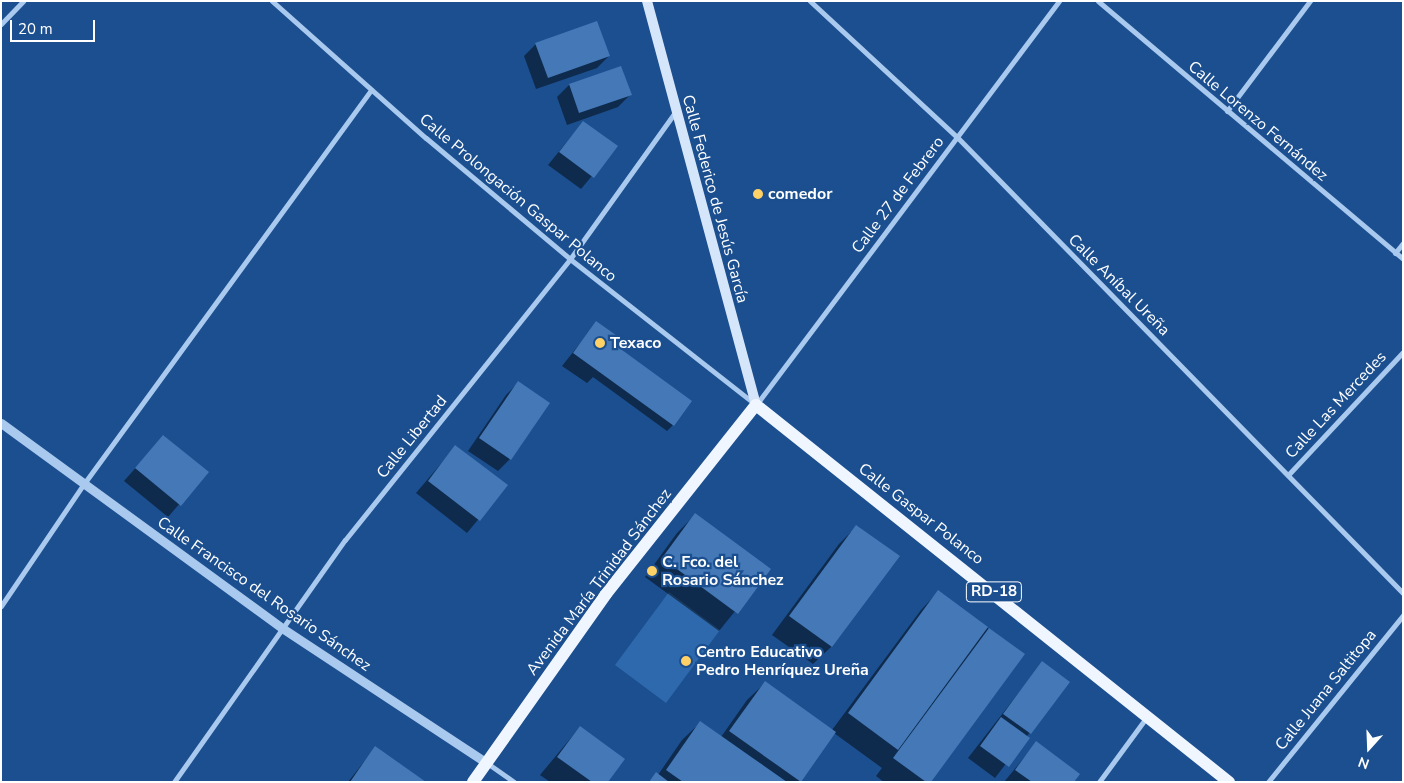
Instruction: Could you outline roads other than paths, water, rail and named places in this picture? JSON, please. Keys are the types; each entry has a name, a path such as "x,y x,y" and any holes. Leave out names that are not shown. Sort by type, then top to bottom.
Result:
{"main road":[{"name":"Calle Federico de Jesús García","path":"647,1 756,404"},
{"name":"Calle Gaspar Polanco","path":"756,404 1148,715 1229,782"},
{"name":"Avenida María Trinidad Sánchez","path":"473,782 606,594 756,404"}],"street":[{"path":"1,24 23,1"},
{"name":"Calle Prolongación Gaspar Polanco","path":"272,1 371,90 570,259 756,404"},
{"name":"Calle Aníbal Ureña","path":"810,1 957,137 1403,593"},
{"name":"Calle 27 de Febrero","path":"756,404 1059,1"},
{"name":"Calle Lorenzo Fernández","path":"1098,1 1403,259"},
{"path":"1227,111 1310,1"},
{"path":"1,606 82,485 371,90"},
{"name":"Calle Libertad","path":"174,782 345,540 570,259 676,111"},
{"path":"1396,252 1403,243"},
{"name":"Calle Las Mercedes","path":"1288,475 1403,352"},
{"name":"Calle Francisco del Rosario Sánchez","path":"1,423 82,485 282,628 514,782"},
{"name":"Calle Juana Saltitopa","path":"1268,782 1403,615"},
{"path":"1099,782 1148,715"}],"place":[{"name":"comedor","path":"758,194"},
{"name":"Texaco","path":"600,343"},
{"name":"C. Fco. del Rosario Sánchez","path":"652,571"},
{"name":"Centro Educativo Pedro Henríquez Ureña","path":"686,661"}]}
